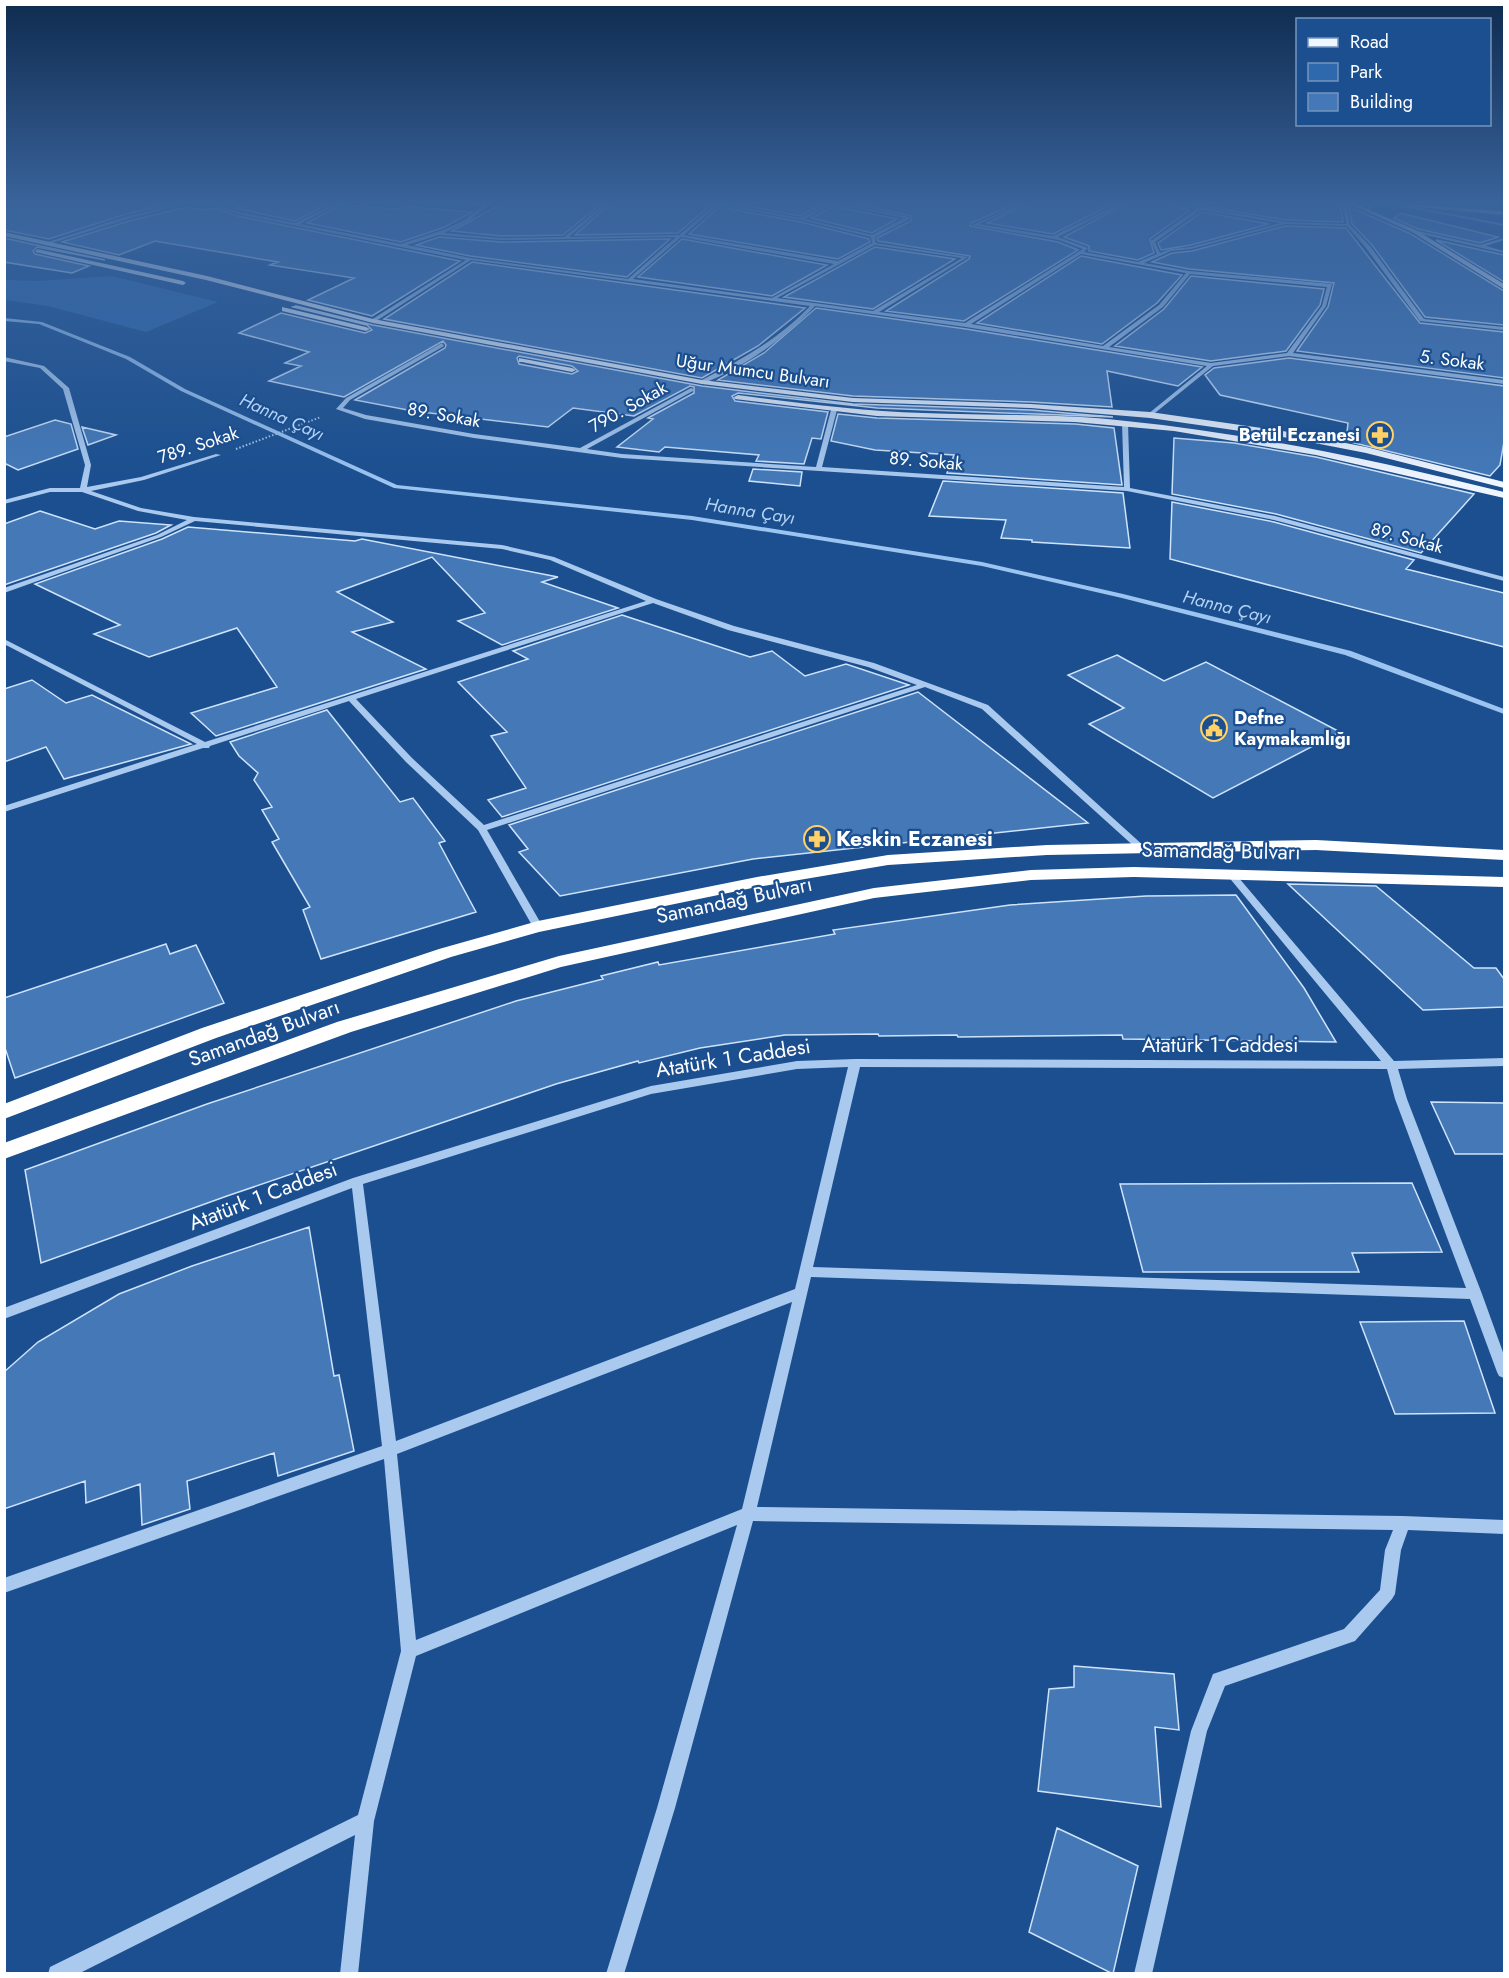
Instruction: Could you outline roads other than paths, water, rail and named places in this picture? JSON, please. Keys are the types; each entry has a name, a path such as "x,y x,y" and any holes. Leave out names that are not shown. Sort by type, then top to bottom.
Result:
{"highway":[{"name":"Samandağ Bulvarı","path":"4,1112 209,1033 445,953 538,927 757,882 888,860 1047,850 1316,845 1504,855"},
{"name":"Samandağ Bulvarı","path":"4,1151 344,1027 559,962 874,893 1031,875 1230,873 1504,882"}],"main road":[{"name":"Uğur Mumcu Bulvarı","path":"278,296 373,321 702,382 853,400 1031,406 1150,415 1289,435 1504,484"},
{"path":"273,305 376,331"},
{"path":"425,341 453,347"},
{"path":"507,357 586,372"},
{"path":"692,390 702,382"},
{"name":"Uğur Mumcu Bulvarı","path":"680,388 714,393"},
{"name":"Uğur Mumcu Bulvarı","path":"725,395 834,410 1125,423 1296,448 1501,495"}],"street":[{"path":"373,321 412,296"},
{"path":"768,296 814,305 966,325 1211,365"},
{"path":"875,312 901,296"},
{"path":"966,325 1011,296"},
{"path":"1105,347 1161,306 1169,296"},
{"path":"1289,354 1324,306 1327,296"},
{"path":"1404,296 1422,320 1504,329"},
{"path":"702,382 756,355 796,325 814,305"},
{"name":"89. Sokak","path":"442,345 348,399 339,409 365,417 474,436 666,460 819,467 1127,489 1275,518 1504,579"},
{"name":"5. Sokak","path":"1211,365 1289,354 1504,382"},
{"path":"4,359 42,368 66,388 88,465 83,490"},
{"path":"4,368 21,363"},
{"path":"1150,415 1211,365"},
{"name":"790. Sokak","path":"580,451 692,390"},
{"path":"819,467 834,410"},
{"path":"1125,423 1127,489"},
{"name":"789. Sokak","path":"83,490 142,478 218,455"},
{"path":"4,502 50,490 83,490 140,510 194,519 502,547 552,558 653,601 731,628 871,665 985,707 1140,847"},
{"path":"4,591 159,536 194,519"},
{"path":"4,808 206,746 653,601"},
{"path":"4,641 206,746"},
{"path":"482,829 924,685"},
{"path":"351,699 482,829 538,927"},
{"path":"1230,873 1391,1065 1401,1100 1504,1372"},
{"name":"Atatürk 1 Caddesi","path":"4,1314 357,1181 651,1090 797,1065 855,1063 1391,1065 1504,1062"},
{"path":"615,1974 666,1808 748,1514 855,1063"},
{"path":"349,1974 365,1821 409,1651 390,1450 357,1181"},
{"path":"807,1272 1476,1294"},
{"path":"4,1586 390,1450 800,1293"},
{"path":"409,1651 748,1514 1403,1523 1504,1527"},
{"path":"1143,1974 1198,1731 1219,1680 1349,1635 1386,1594 1393,1550 1403,1523"},
{"path":"57,1974 365,1821"}],"waterway":[{"name":"Hanna Çayı","path":"4,319 40,323 128,358 183,390 396,487 692,518 982,564 1123,596 1348,653 1504,712"}],"place":[{"name":"Betül Eczanesi","path":"1380,435"},
{"name":"Defne Kaymakamlığı","path":"1214,728"},
{"name":"Keskin Eczanesi","path":"817,839"}]}
